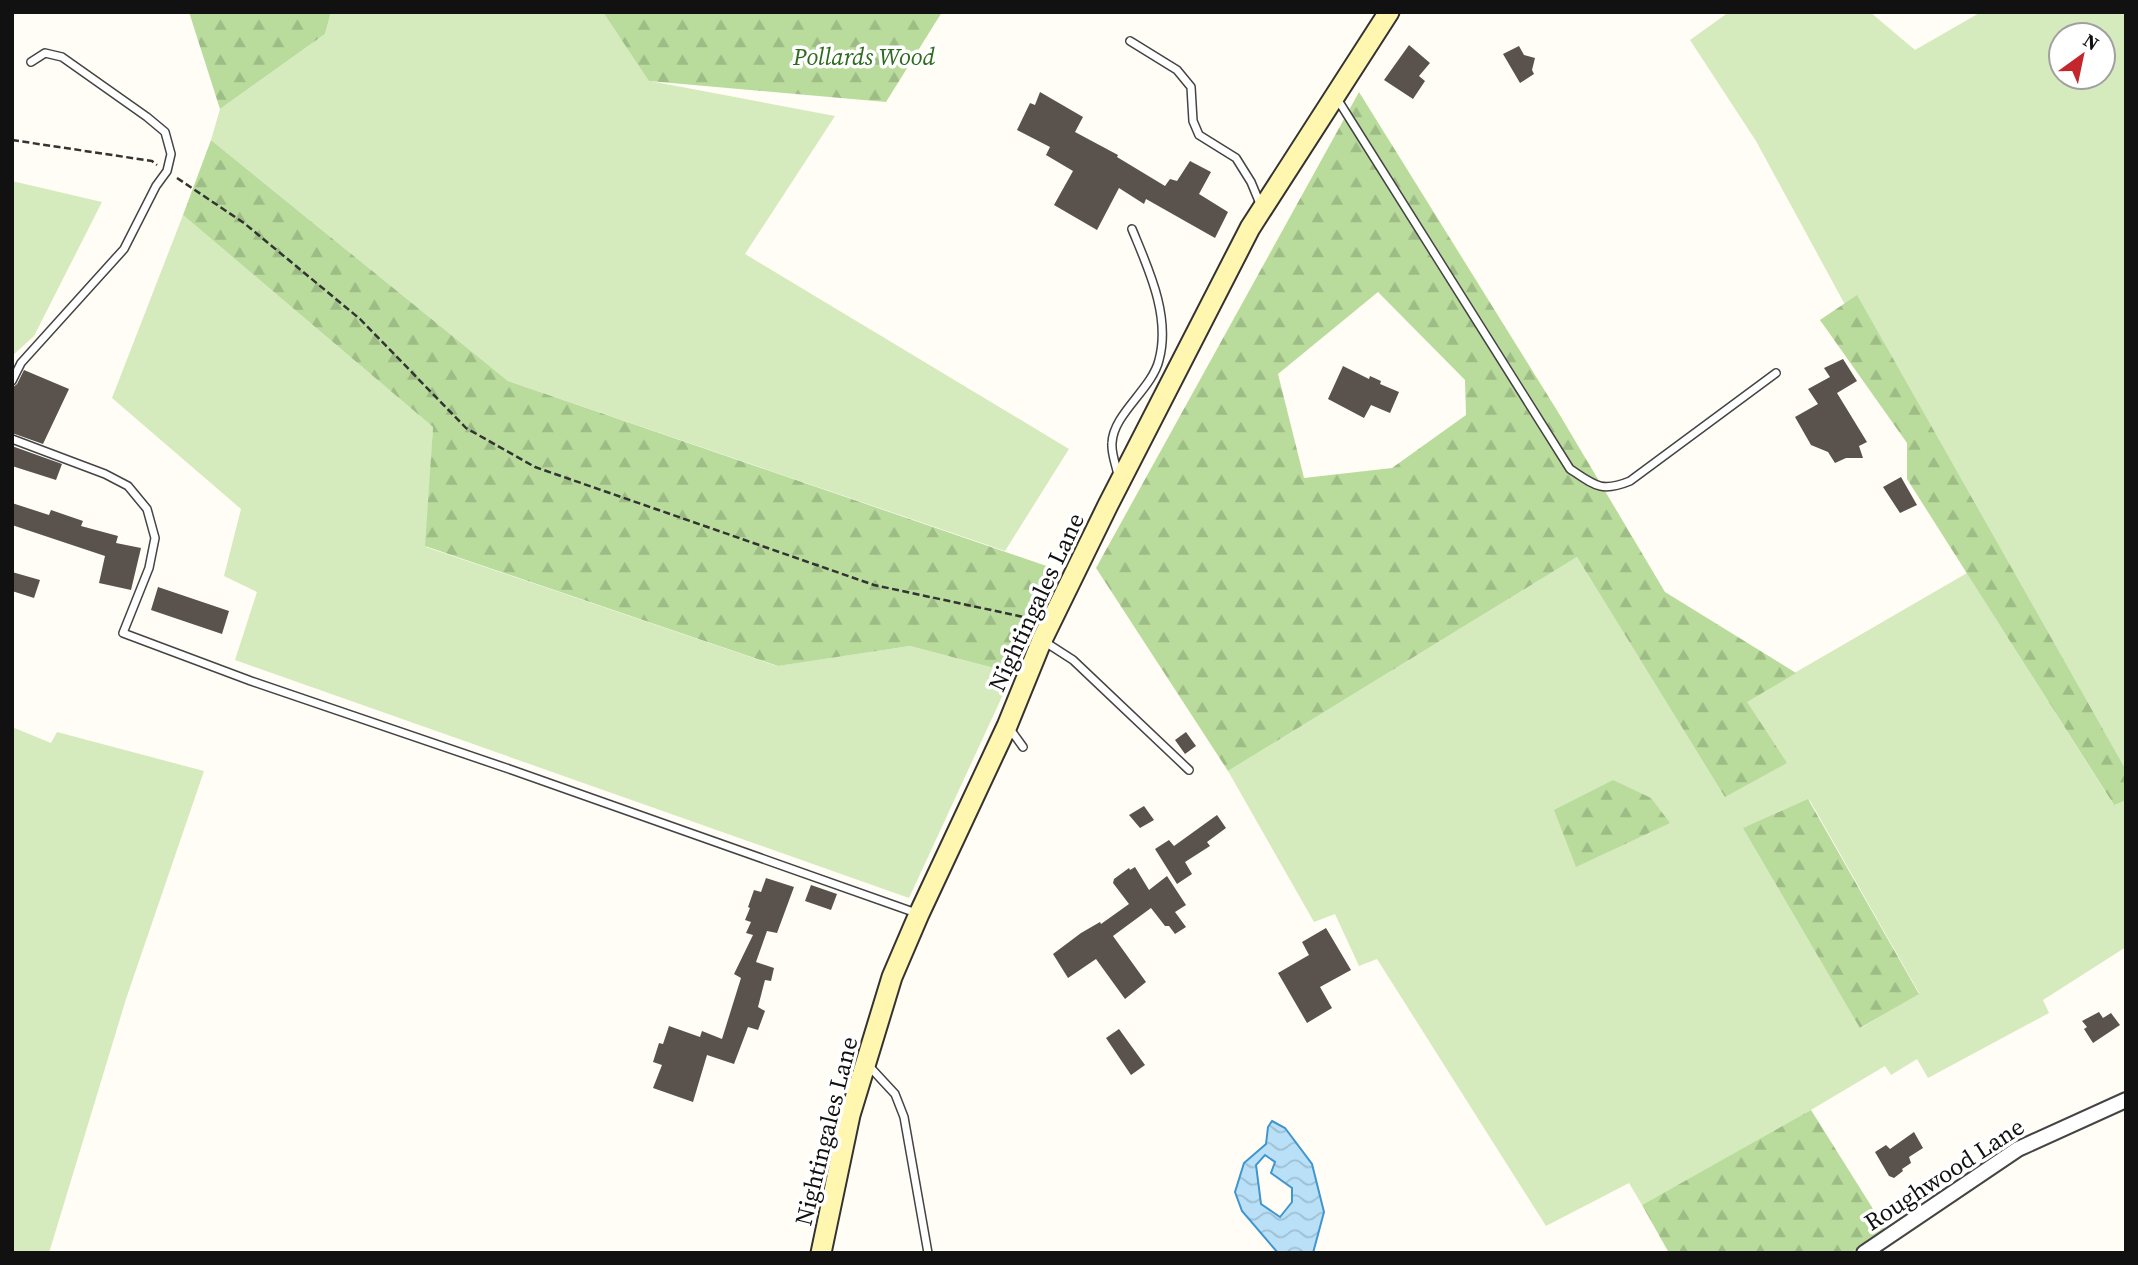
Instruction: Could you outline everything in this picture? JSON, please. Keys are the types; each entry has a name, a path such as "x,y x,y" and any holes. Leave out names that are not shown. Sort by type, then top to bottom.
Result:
{"main road":[{"name":"Nightingales Lane","path":"821,1253 849,1115 892,977 1007,726 1040,630 1250,228 1389,12"}],"street":[{"name":"Roughwood Lane","path":"1864,1253 2018,1149 2126,1100"}],"lane":[{"path":"1130,41 1177,70 1191,88 1193,121 1199,135 1236,158 1251,182 1262,210"},
{"path":"12,380 21,363 124,249 156,186 167,172 172,154 165,132 62,57 45,52 31,62"},
{"path":"1335,96 1570,469 1592,484 1613,488 1630,481 1776,373"},
{"path":"1119,483 1112,444 1115,430 1157,368 1162,344 1160,316 1151,275 1132,229"},
{"path":"12,439 105,474 128,486 147,509 155,538 149,568 123,633 251,681 919,914"},
{"path":"1040,630 1189,770"},
{"path":"1007,726 1023,747"},
{"path":"866,1063 895,1094 904,1117 928,1253"}],"path":[{"path":"12,140 152,162 244,223 360,318 466,428 535,467 874,585 1040,630"}],"green space":[{"path":"189,12 331,12 325,34 220,109"},
{"path":"331,12 603,12 650,81 835,116 745,254 1069,449 1005,551 508,381 211,140 220,109 325,34"},
{"name":"Pollards Wood","path":"603,12 942,12 886,102 649,81"},
{"path":"1729,12 1870,12 1915,50 1981,12 2126,12 2126,770 1952,466 1939,469 1756,141 1690,40"},
{"path":"1359,92 1558,412 1665,592 1796,673 1747,702 1787,763 1725,797 1577,557 1228,771 1096,568","holes":["1378,292 1465,380 1466,415 1392,468 1304,478 1278,374"]},
{"path":"211,140 508,381 1061,571 1013,673 910,646 778,666 425,546 433,427 183,215"},
{"path":"12,181 102,202 34,336 12,356"},
{"path":"183,215 433,427 426,547 777,666 910,646 1013,673 909,898 235,660 257,592 224,576 241,509 112,398"},
{"path":"1857,295 2126,770 2126,800 2114,805 1907,479 1907,443 1820,320"},
{"path":"1577,557 1726,797 1746,701 1967,573 2113,804 2126,800 2126,947 2043,1000 2049,1013 1928,1078 1917,1059 1891,1075 1885,1066 1774,1132 1642,1205 1629,1183 1546,1226 1377,959 1359,966 1335,914 1314,922 1228,771","holes":["1809,799 1919,993 1860,1027"]},
{"path":"12,727 51,743 57,732 204,771 126,999 49,1253 12,1253"},
{"path":"1613,780 1651,798 1670,823 1576,867 1554,810"},
{"path":"1808,799 1919,994 1860,1028 1743,828"},
{"path":"1811,1110 1885,1228 1851,1253 1669,1253 1642,1205"}],"water":[{"path":"1272,1121 1285,1128 1312,1164 1324,1212 1313,1253 1278,1253 1242,1211 1235,1192 1244,1163 1266,1144 1268,1127","holes":["1265,1155 1275,1162 1271,1173 1292,1188 1292,1202 1280,1217 1261,1204 1256,1165"]}],"building":[{"path":"1409,45 1430,63 1419,76 1425,81 1413,99 1384,80"},
{"path":"1519,46 1524,55 1535,58 1532,70 1534,74 1520,83 1503,54"},
{"path":"1040,92 1083,117 1075,132 1118,155 1117,157 1165,186 1170,179 1177,181 1190,161 1211,172 1199,194 1228,212 1215,238 1146,199 1144,204 1119,188 1097,230 1054,205 1073,171 1046,155 1050,147 1017,130 1030,103 1035,105"},
{"path":"1843,359 1857,381 1837,393 1867,442 1859,446 1863,458 1846,458 1835,463 1828,452 1811,445 1795,417 1818,404 1808,389 1830,377 1824,368"},
{"path":"1343,366 1369,379 1370,376 1381,381 1380,384 1399,392 1390,413 1371,405 1364,418 1328,399"},
{"path":"24,370 69,389 43,444 12,433 12,388"},
{"path":"12,446 62,464 56,480 12,466"},
{"path":"1901,477 1917,505 1900,513 1883,487"},
{"path":"12,503 49,515 51,510 83,521 81,526 118,536 116,543 141,548 131,590 99,583 105,556 12,525"},
{"path":"12,572 40,580 34,598 12,591"},
{"path":"158,587 229,611 222,634 151,610"},
{"path":"1186,732 1196,746 1185,754 1175,740"},
{"path":"1144,806 1154,820 1140,828 1129,815"},
{"path":"1217,815 1226,828 1207,842 1210,846 1185,862 1192,874 1177,884 1155,849 1169,840 1174,846"},
{"path":"1135,867 1149,890 1167,876 1186,905 1175,912 1186,927 1175,934 1151,908 1113,936 1146,982 1125,999 1096,959 1068,978 1053,954 1081,933 1100,922 1101,924 1129,904 1113,883 1114,879 1129,868 1130,870"},
{"path":"766,878 794,887 777,933 767,931 756,962 774,968 771,981 765,980 758,1007 765,1011 758,1030 748,1027 734,1064 707,1055 693,1102 653,1088 662,1065 653,1062 659,1043 663,1044 669,1026 700,1037 702,1031 722,1039 741,978 734,974 753,935 746,933 751,922 745,920 750,908 748,907 754,890 761,892"},
{"path":"811,885 837,894 831,910 805,901"},
{"path":"1326,928 1351,970 1320,987 1332,1008 1307,1023 1278,973 1309,955 1302,942"},
{"path":"2099,1012 2103,1018 2111,1013 2120,1025 2093,1043 2082,1021"},
{"path":"1119,1029 1145,1065 1131,1075 1106,1038"},
{"path":"1914,1132 1923,1148 1909,1157 1911,1163 1902,1169 1903,1171 1894,1178 1889,1176 1875,1152 1886,1145 1890,1149"}]}
